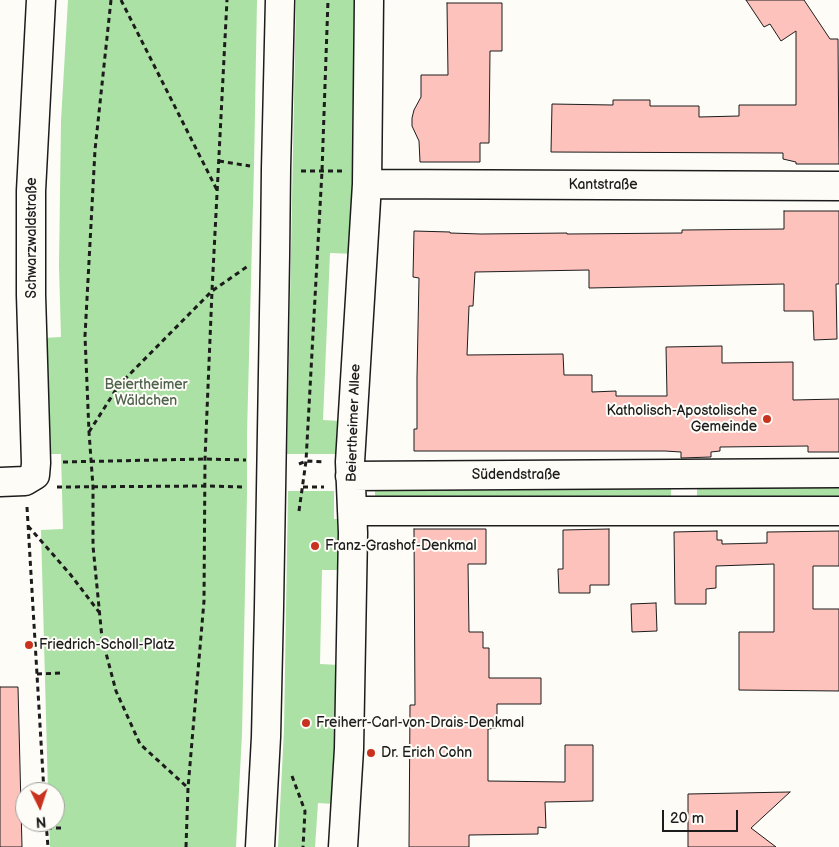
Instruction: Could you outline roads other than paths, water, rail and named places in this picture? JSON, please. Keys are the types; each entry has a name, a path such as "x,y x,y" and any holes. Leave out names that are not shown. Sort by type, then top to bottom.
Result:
{"street":[{"name":"Schwarzwaldstraße","path":"24,475 31,294 31,192 41,0"},
{"path":"260,847 266,737 280,0"},
{"name":"Beiertheimer Allee","path":"342,847 349,749 352,522 350,469 367,184 369,0"},
{"name":"Kantstraße","path":"367,184 839,186"},
{"name":"Südendstraße","path":"350,469 681,474 839,473"},
{"path":"681,474 682,511"},
{"path":"352,522 682,511 839,511"}],"place":[{"name":"Katholisch-Apostolische Gemeinde","path":"767,419"},
{"name":"Franz-Grashof-Denkmal","path":"315,546"},
{"name":"Friedrich-Scholl-Platz","path":"29,645"},
{"name":"Freiherr-Carl-von-Drais-Denkmal","path":"306,723"},
{"name":"Dr. Erich Cohn","path":"371,753"}],"park label":[{"name":"Beiertheimer Wäldchen","path":"146,394"}]}
